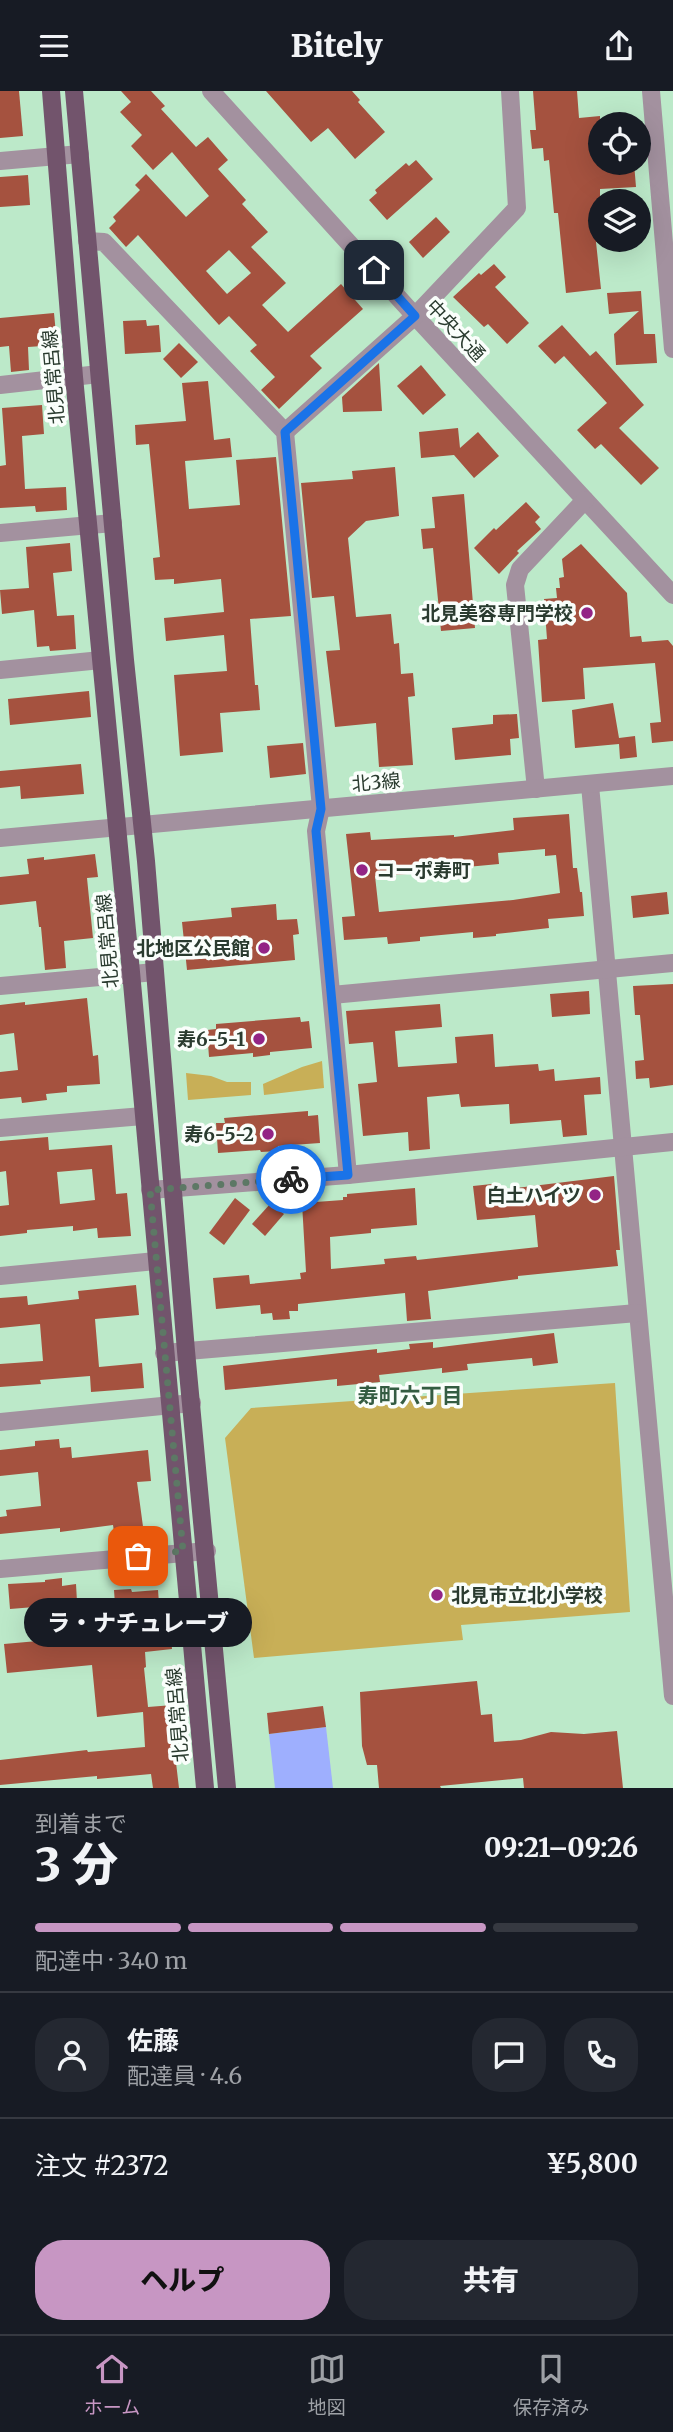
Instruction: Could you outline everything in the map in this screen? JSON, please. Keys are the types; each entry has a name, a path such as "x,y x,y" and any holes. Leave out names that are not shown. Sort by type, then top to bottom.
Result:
{"main road":[{"name":"北見常呂線","path":"51,91 74,377 205,1788"},
{"path":"74,91 227,1788"}],"street":[{"name":"中央大通","path":"211,91 673,595"},
{"path":"285,432 415,316 517,208 510,91"},
{"path":"651,91 665,182 673,349"},
{"path":"0,161 80,154"},
{"path":"87,241 104,242 285,432 321,809 316,831 348,1175"},
{"path":"0,385 99,374"},
{"path":"536,789 515,585 520,569 585,500"},
{"path":"0,533 113,523"},
{"path":"0,670 101,660"},
{"name":"北3線","path":"0,838 673,776"},
{"path":"590,785 673,1694"},
{"path":"332,995 673,964"},
{"path":"0,986 131,972 155,972"},
{"path":"0,1128 143,1116"},
{"path":"150,1190 348,1175 673,1142"},
{"path":"0,1276 156,1261"},
{"path":"164,1353 637,1313"},
{"path":"0,1422 192,1403"},
{"path":"0,1569 206,1551"}],"shaded area":[{"path":"322,1061 324,1088 264,1095 263,1084"},
{"path":"186,1073 211,1076 227,1082 251,1082 251,1095 188,1100"},
{"path":"615,1383 630,1612 461,1625 463,1640 254,1658 225,1438 251,1408"}],"water":[{"path":"326,1727 333,1788 275,1788 269,1734"}],"building":[{"path":"0,91 19,91 23,136 0,138"},
{"path":"121,91 151,91 165,106 161,109 196,147 208,137 228,160 218,169 246,200 242,204 268,232 251,247 286,283 262,305 288,332 341,284 363,309 310,356 322,368 279,409 261,390 275,377 250,351 257,345 229,316 219,325 138,235 126,247 109,228 116,221 113,217 140,190 135,185 146,174 186,217 209,196 172,152 153,170 131,146 142,135 120,112 131,102","holes":["229,250 251,273 227,294 206,271"]},
{"path":"266,91 352,91 360,100 358,102 385,132 355,159 328,128 311,142"},
{"path":"533,91 577,91 579,118 588,117 588,175 635,175 636,187 588,189 588,252 597,252 601,289 566,293 558,213 554,213 549,160 544,161 543,148 532,149 530,130 536,130"},
{"path":"416,160 433,179 387,220 369,200 377,193 375,190 406,163 409,166"},
{"path":"28,175 30,205 0,207 0,177"},
{"path":"436,217 450,232 423,258 409,242"},
{"path":"494,264 506,277 495,287 529,323 507,344 488,324 484,327 453,297 479,273 481,275"},
{"path":"641,291 644,334 655,334 657,363 616,365 614,334 639,311 609,314 607,293"},
{"path":"54,313 57,345 28,347 29,370 11,372 9,346 0,347 0,318"},
{"path":"146,320 147,326 159,325 161,352 125,354 123,321"},
{"path":"562,325 590,356 596,351 644,405 619,428 659,468 641,485 601,444 595,449 577,430 607,403 564,356 555,364 538,346"},
{"path":"179,343 198,362 181,378 163,359"},
{"path":"379,363 382,411 343,412 342,397"},
{"path":"421,365 446,395 423,415 397,386"},
{"path":"208,381 214,440 230,438 232,457 185,461 189,509 240,505 236,460 276,457 291,616 250,619 255,685 258,685 260,710 220,713 223,752 180,756 174,675 227,671 224,635 166,641 164,618 224,612 221,579 174,584 174,579 155,580 153,558 160,557 149,444 136,445 135,425 186,421 182,383"},
{"path":"42,405 44,434 22,436 25,489 66,487 67,510 36,512 35,506 0,508 0,466 6,465 2,408"},
{"path":"458,428 460,448 478,432 499,456 474,478 454,455 421,458 419,432"},
{"path":"395,467 399,516 366,521 348,538 356,617 391,614 394,644 399,643 401,674 413,673 415,696 408,697 413,765 379,767 376,723 335,727 326,651 340,650 334,596 312,598 301,483 353,479 352,471"},
{"path":"464,494 475,628 441,631 433,548 423,549 421,529 435,528 432,497"},
{"path":"526,502 540,517 535,522 541,529 517,551 519,553 499,574 474,548"},
{"path":"70,543 72,571 53,573 57,616 74,615 76,649 50,651 49,646 37,647 34,610 2,614 0,590 29,588 26,547"},
{"path":"581,544 627,593 630,637 641,636 642,642 668,640 673,646 673,741 652,743 650,723 661,722 655,663 583,668 585,699 542,702 538,640 547,639 544,599 557,598 559,578 564,577 562,559"},
{"path":"89,691 91,717 10,725 8,699"},
{"path":"613,703 619,738 635,736 637,757 620,759 619,744 575,748 572,710"},
{"path":"517,714 519,738 510,739 511,755 455,760 452,728 493,724 493,715"},
{"path":"303,743 306,774 270,778 267,746"},
{"path":"81,764 84,794 21,799 20,786 0,788 0,771"},
{"path":"569,814 573,868 577,868 584,916 548,919 549,928 496,936 473,938 473,932 420,937 420,941 388,944 387,937 344,940 342,917 355,916 346,834 370,832 371,840 454,837 514,830 513,818","holes":["545,849 545,856 556,855 560,893 379,912 375,876 456,871 456,868 499,864 498,853"]},
{"path":"95,854 98,877 87,878 93,938 64,941 66,968 45,970 36,901 0,905 0,877 29,874 27,859 44,857 44,860"},
{"path":"667,892 669,914 633,918 631,896"},
{"path":"276,904 277,920 297,919 299,934 293,935 295,960 187,970 182,922 232,917 231,908"},
{"path":"673,984 673,1085 650,1088 649,1078 636,1079 635,1061 644,1060 640,1015 635,1015 633,986"},
{"path":"589,991 590,1014 552,1017 550,994"},
{"path":"87,998 93,1056 98,1055 100,1084 67,1086 67,1092 46,1094 47,1100 22,1103 21,1097 0,1099 0,1072 18,1070 14,1033 0,1035 0,1005"},
{"path":"440,1004 442,1027 395,1031 398,1067 457,1063 455,1037 493,1034 495,1067 538,1064 539,1071 554,1069 555,1081 600,1077 601,1094 584,1095 587,1135 563,1137 561,1120 510,1124 509,1104 461,1107 459,1094 427,1097 430,1149 409,1151 408,1132 363,1136 358,1084 377,1082 373,1042 349,1044 346,1011"},
{"name":"寿6-5-1","path":"300,1017 301,1022 309,1021 312,1048 270,1052 270,1055 253,1057 253,1053 209,1057 207,1030 216,1029 216,1024"},
{"name":"寿6-5-2","path":"308,1111 308,1116 318,1115 320,1143 278,1146 278,1151 218,1153 216,1123 225,1123 224,1118"},
{"path":"48,1137 49,1150 112,1145 116,1194 127,1193 131,1236 98,1238 97,1228 73,1231 73,1226 27,1230 27,1233 0,1236 0,1206 9,1205 6,1171 0,1172 0,1141","holes":["92,1169 95,1200 60,1204 57,1172"]},
{"path":"614,1176 620,1250 616,1250 618,1266 518,1276 518,1279 428,1291 431,1319 407,1321 405,1293 298,1304 298,1311 289,1311 290,1319 273,1320 272,1313 261,1314 260,1305 216,1309 213,1278 249,1275 250,1284 301,1279 300,1273 306,1272 302,1203 343,1200 347,1194 415,1188 417,1225 371,1229 371,1233 330,1237 331,1269 385,1264 384,1259 416,1256 417,1260 538,1247 535,1215 477,1220 473,1186 492,1184 492,1191"},
{"path":"235,1198 250,1210 224,1245 209,1233"},
{"path":"271,1203 284,1214 265,1236 252,1224"},
{"path":"136,1285 139,1315 95,1319 99,1367 142,1363 144,1388 91,1392 90,1376 0,1387 0,1364 43,1361 40,1324 0,1328 0,1298 27,1296 28,1305 79,1299 78,1291"},
{"path":"554,1333 558,1363 533,1366 532,1358 467,1364 468,1370 442,1373 442,1368 379,1375 380,1382 337,1386 337,1379 225,1390 223,1366 377,1349 377,1353 410,1349 409,1344 433,1342 433,1348"},
{"path":"59,1439 60,1448 71,1447 72,1458 148,1450 151,1481 137,1482 144,1534 115,1538 113,1525 60,1532 60,1528 0,1534 0,1517 7,1516 6,1510 41,1506 38,1472 0,1476 0,1450 35,1446 35,1441"},
{"path":"62,1578 62,1586 76,1584 79,1637 117,1633 114,1590 158,1590 161,1629 170,1628 172,1649 145,1652 148,1707 173,1705 176,1736 173,1737 179,1788 153,1788 151,1774 0,1785 0,1760 87,1750 145,1747 143,1712 97,1717 92,1665 7,1673 4,1644 49,1640 47,1606 10,1609 8,1584"},
{"path":"477,1681 481,1715 492,1714 494,1742 521,1740 551,1732 584,1734 617,1731 623,1788 524,1788 523,1778 440,1786 441,1788 379,1788 377,1765 367,1765 362,1746 360,1692"},
{"path":"323,1706 326,1727 269,1734 267,1713"}],"way so far":[{"path":"138,1556 183,1551 150,1190 291,1179"}],"place":[{"name":"北見美容専門学校","path":"587,613"},
{"name":"コーポ寿町","path":"362,870"},
{"name":"北地区公民館","path":"264,948"},
{"name":"寿6-5-1","path":"259,1039"},
{"name":"寿6-5-2","path":"268,1134"},
{"name":"白土ハイツ","path":"595,1195"},
{"name":"ラ・ナチュレーブ","path":"138,1556"},
{"name":"北見市立北小学校","path":"437,1595"}],"district":[{"name":"寿町六丁目","path":"410,1396"}],"route":[{"path":"291,1179 348,1175 316,831 321,809 285,432 415,316 374,270"}]}
